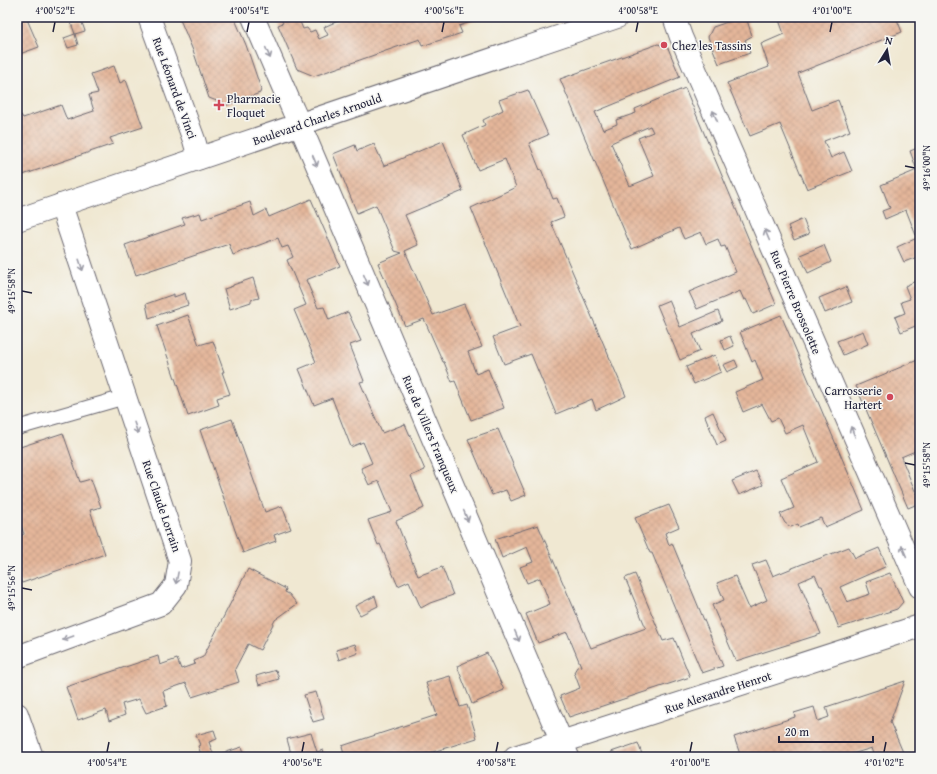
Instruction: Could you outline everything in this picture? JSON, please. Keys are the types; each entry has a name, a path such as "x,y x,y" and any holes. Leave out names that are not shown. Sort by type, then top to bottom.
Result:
{"street":[{"name":"Rue Léonard de Vinci","path":"149,17 194,140 199,158"},
{"name":"Boulevard Charles Arnould","path":"253,17 300,125"},
{"name":"Boulevard Charles Arnould","path":"17,220 617,17"},
{"name":"Rue Pierre Brossolette","path":"674,17 681,37 920,587"},
{"name":"Rue de Villers Franqueux","path":"300,125 565,750"},
{"name":"Rue Claude Lorrain","path":"17,657 161,604 176,585 180,561 61,205"},
{"name":"Rue Alexandre Henrot","path":"515,757 565,750 920,626"},
{"path":"17,714 32,757"}],"lane":[{"path":"17,428 125,397"}],"building":[{"path":"26,17 39,47 17,55 17,18"},
{"path":"179,17 234,17 246,45 261,89 260,93 227,105 209,98 194,53"},
{"path":"280,17 298,17 303,29 307,28 310,32 315,30 319,39 328,35 324,27 347,17 485,17 459,26 462,33 422,46 420,39 314,76 297,69 278,25 283,23"},
{"path":"746,17 752,36 745,40 750,53 719,64 708,37 713,27"},
{"path":"778,17 896,17 902,32 798,73 812,110 838,100 850,131 824,141 831,158 844,152 852,171 807,189 780,124 750,136 727,83 769,67 761,44 784,34"},
{"path":"81,20 85,31 75,34 71,23"},
{"path":"75,34 78,45 68,48 64,38"},
{"path":"658,44 668,48 680,77 595,112 603,130 617,124 616,120 636,113 635,109 685,88 776,304 753,314 746,299 744,300 740,291 697,309 689,292 736,272 725,246 721,247 718,239 706,244 701,232 684,239 679,228 632,249 560,79","holes":["650,126 653,132 638,138 654,176 630,186 611,143"]},
{"path":"114,66 120,83 126,80 143,127 110,138 113,144 17,177 17,116 21,115 23,118 61,105 67,120 94,111 89,95 98,93 91,74"},
{"path":"528,90 548,135 529,143 553,199 557,198 564,217 551,222 626,396 596,410 592,399 556,414 531,354 504,364 493,337 520,327 471,208 516,187 505,159 478,170 463,135 485,125 483,120 503,110 499,100"},
{"path":"443,141 463,191 405,215 418,245 405,251 433,315 464,304 482,347 468,352 476,374 488,369 504,408 471,420 455,381 452,382 424,319 405,326 378,263 402,253 395,251 376,205 357,213 333,154 355,145 357,151 374,144 384,166"},
{"path":"920,147 920,171 918,172 920,176 920,256 904,262 897,247 917,238 906,210 885,219 882,211 890,208 881,185 917,170 910,151"},
{"path":"311,199 340,266 306,280 318,308 324,307 329,320 348,312 361,341 350,345 364,381 360,382 382,433 405,424 425,470 411,476 424,508 396,521 418,576 442,567 453,595 430,603 421,608 409,581 398,586 380,544 378,545 368,520 392,512 379,481 369,485 361,468 372,463 363,442 351,447 332,398 314,405 299,369 316,362 294,310 306,305 287,260 293,257 288,246 282,248 278,238 233,255 229,244 136,275 125,245 185,224 182,218 200,213 202,219 250,202 254,216 266,210 269,217"},
{"path":"803,219 809,234 794,240 788,226"},
{"path":"824,245 831,262 808,273 800,255"},
{"path":"253,278 259,298 230,309 224,289"},
{"path":"920,279 920,324 901,332 895,317 905,313 901,302 910,299 905,286"},
{"path":"846,287 852,302 825,313 819,298"},
{"path":"185,293 188,305 149,318 146,304 174,294 174,297"},
{"path":"669,300 680,327 718,311 722,321 693,334 700,351 680,360 657,305"},
{"path":"188,315 199,345 213,341 230,394 217,398 219,405 188,416 157,326"},
{"path":"781,315 864,510 825,527 821,518 799,527 798,524 791,527 785,523 780,514 794,508 781,478 818,462 803,425 785,433 778,418 771,421 762,404 743,412 735,392 763,380 755,360 752,362 740,332"},
{"path":"863,331 868,344 843,355 837,341"},
{"path":"730,336 734,346 725,350 721,340"},
{"path":"715,355 721,372 694,384 686,367"},
{"path":"920,359 920,449 901,457 920,503 908,508 856,386"},
{"path":"735,360 738,367 727,372 723,365"},
{"path":"17,375 21,387 17,388"},
{"path":"713,412 726,441 717,445 705,416"},
{"path":"232,419 265,512 282,506 291,529 274,535 276,541 243,553 200,430"},
{"path":"498,429 526,495 511,501 506,490 492,495 468,439"},
{"path":"63,433 80,482 91,479 101,507 90,510 105,554 22,583 17,577 17,538 24,534 17,514 17,448"},
{"path":"756,471 763,485 739,495 732,481"},
{"path":"669,505 679,527 665,533 669,545 672,543 723,666 702,673 652,553 650,553 635,518"},
{"path":"538,525 591,648 646,628 625,578 635,574 663,641 674,638 690,677 569,717 560,696 580,688 574,672 577,667 581,666 567,632 538,643 526,614 550,604 540,578 527,583 520,567 533,562 527,547 502,558 495,539"},
{"path":"849,547 855,558 879,548 887,566 840,587 847,602 870,594 866,582 890,573 903,602 897,609 839,628 822,586 820,586 815,575 799,582 821,634 736,661 712,605 724,600 717,583 735,576 749,608 767,600 752,565 766,560 773,576"},
{"path":"248,569 286,589 285,592 289,594 297,604 275,620 260,650 248,644 235,669 239,682 192,697 186,683 163,691 167,706 146,713 139,699 122,704 125,715 109,721 106,710 78,720 66,687 158,656 160,665 177,659 181,669 195,664 194,661 203,657"},
{"path":"375,596 378,606 360,615 355,606"},
{"path":"355,644 358,653 339,660 336,650"},
{"path":"487,653 504,690 472,704 457,666"},
{"path":"276,670 279,679 259,685 256,676"},
{"path":"450,676 460,707 467,705 477,738 417,757 345,757 342,746 437,715 426,683"},
{"path":"905,681 890,722 905,757 875,757 872,748 842,757 741,757 734,737 795,717 794,713 814,707 818,721 829,717 826,707"},
{"path":"316,692 324,719 313,722 304,695"},
{"path":"214,730 217,739 209,742 214,756 242,747 246,757 202,757 198,746 200,745 196,735"},
{"path":"311,733 317,752 323,750 325,757 292,757 287,739"},
{"path":"638,743 643,757 608,757 611,752"},
{"path":"120,752 122,757 107,757"}],"place":[{"name":"Chez les Tassins","path":"664,45"},
{"name":"Pharmacie Floquet","path":"219,105"},
{"name":"Carrosserie Hartert","path":"890,397"}]}
